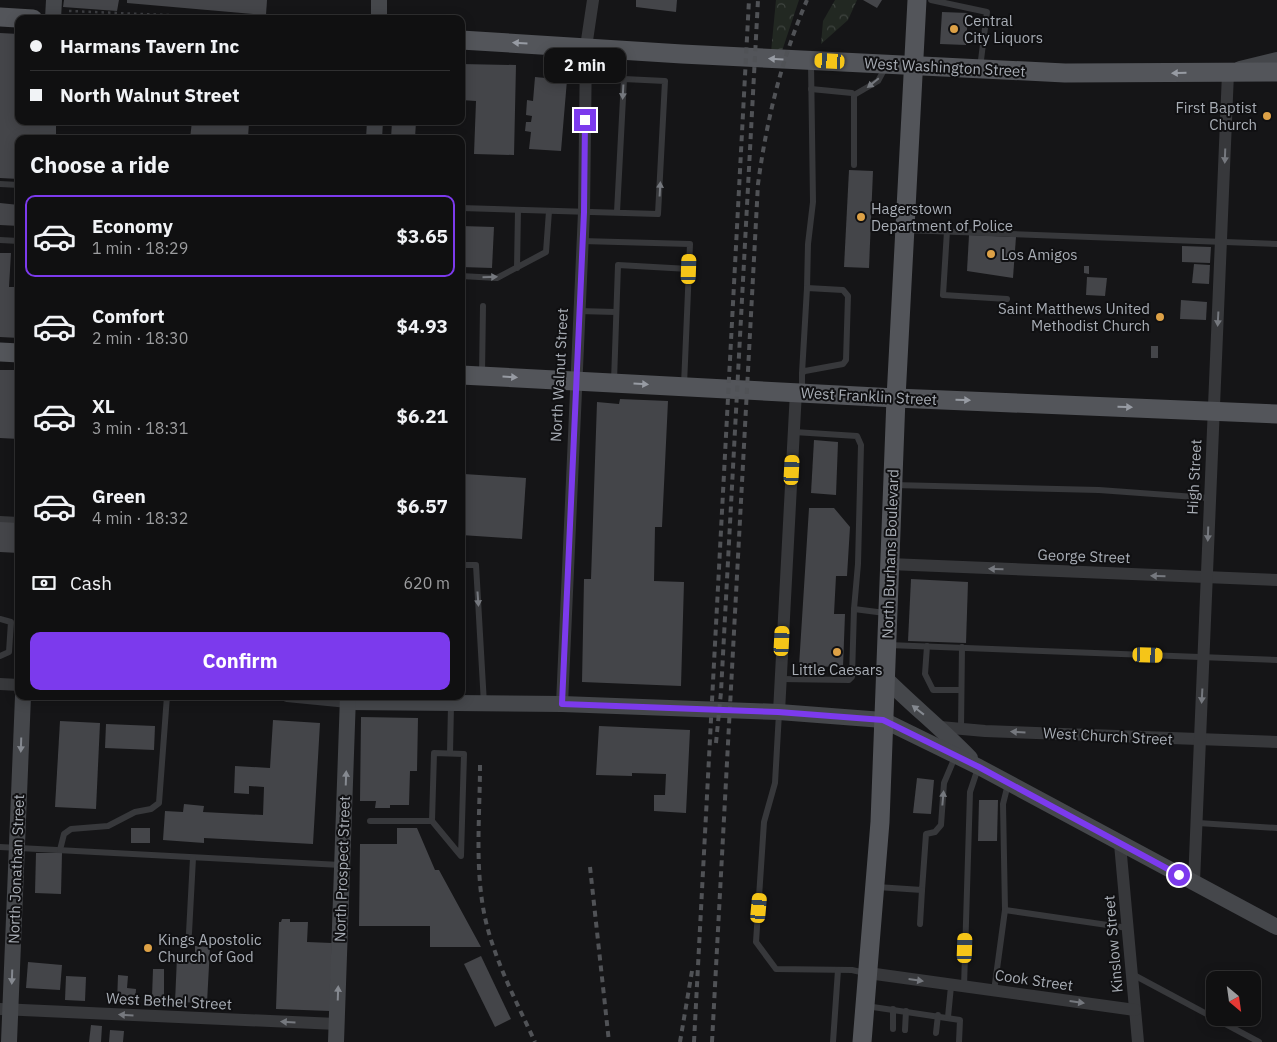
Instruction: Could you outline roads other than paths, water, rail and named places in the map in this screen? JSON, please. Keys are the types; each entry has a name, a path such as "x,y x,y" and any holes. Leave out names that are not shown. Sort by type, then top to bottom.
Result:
{"main road":[{"path":"379,0 379,15"},
{"name":"North Burhans Boulevard","path":"862,1042 876,887 896,398 912,65 917,0"},
{"path":"0,17 15,18"},
{"name":"West Washington Street","path":"465,40 980,69 1114,74 1228,73 1255,64 1277,60"},
{"path":"1228,73 1277,72"},
{"path":"0,352 15,353"},
{"name":"West Franklin Street","path":"465,375 684,386 800,386 896,398 1277,414"},
{"path":"885,678 913,706 940,727 979,767"},
{"name":"North Jonathan Street","path":"9,1042 5,1009 17,848 23,700"},
{"name":"North Prospect Street","path":"336,1042 348,700"},
{"path":"419,700 484,704 562,704 778,712 883,720 979,767 1277,927"}],"street":[{"name":"North Walnut Street","path":"562,704 578,311 584,212 586,47 593,0"},
{"name":"High Street","path":"1194,882 1198,823 1209,498 1222,241 1228,73"},
{"path":"778,712 794,432 800,386"},
{"name":"George Street","path":"889,564 1277,580"},
{"path":"0,684 15,685"},
{"name":"West Church Street","path":"940,727 1277,742"},
{"name":"Kinslow Street","path":"1120,844 1138,1042"},
{"name":"Cook Street","path":"868,973 951,986 1136,1010"},
{"name":"West Bethel Street","path":"5,1009 337,1024"}],"lane":[{"path":"931,0 987,12 980,69"},
{"path":"800,386 808,244 813,202 811,60"},
{"path":"854,95 878,81 887,64"},
{"path":"465,208 658,214 665,81 624,79 617,212"},
{"path":"811,90 852,93 854,95"},
{"path":"854,95 854,165"},
{"path":"0,184 15,185"},
{"path":"517,268 518,210"},
{"path":"465,276 497,278 546,252 549,211"},
{"path":"905,230 1277,244"},
{"path":"947,232 943,296 1007,299"},
{"path":"0,240 15,241"},
{"path":"582,241 690,244 684,386"},
{"path":"614,382 618,265 689,269"},
{"path":"800,386 808,369 843,364 846,360 848,296 843,290 807,288"},
{"path":"482,306 482,376"},
{"path":"578,311 616,312"},
{"path":"780,679 849,680 852,677 854,609 858,564 861,445 857,436 794,432"},
{"path":"893,485 1099,490 1209,498"},
{"path":"0,519 15,520"},
{"path":"465,565 476,565 484,704"},
{"path":"854,609 888,614"},
{"path":"0,619 12,622 9,652 0,656"},
{"path":"886,644 1277,660"},
{"path":"927,646 925,674 933,690 961,690"},
{"path":"961,728 962,648"},
{"path":"60,850 64,834 71,829 108,826 135,812 151,809 159,803 167,700"},
{"path":"448,701 450,754"},
{"path":"778,712 775,783 764,822 756,942 776,968 868,973"},
{"path":"434,753 450,754 464,754 461,856 432,821 434,753"},
{"path":"920,924 926,834 935,832 941,826 944,783 956,756"},
{"path":"964,987 970,792 979,767"},
{"path":"994,991 1005,910 1003,804 1008,783"},
{"path":"370,820 432,821"},
{"path":"1198,823 1277,828"},
{"path":"0,847 343,865"},
{"path":"189,933 193,858"},
{"path":"876,887 922,890"},
{"path":"1005,910 1128,928"},
{"path":"833,1042 838,970"},
{"path":"1132,974 1259,1042"},
{"path":"948,1017 951,986"},
{"path":"865,1006 938,1015 960,1020 959,1042"},
{"path":"893,1010 893,1029"},
{"path":"905,1030 906,1011"},
{"path":"936,1032 938,1015"}],"railway":[{"path":"694,1042 749,0"},
{"path":"716,743 721,692 758,0"},
{"path":"712,1042 758,184 776,90 807,0"},
{"path":"480,765 479,863 482,903 490,937 501,968 535,1042"},
{"path":"590,867 609,1042"},
{"path":"680,1042 692,971"}],"place":[{"name":"Central City Liquors","path":"954,29"},
{"name":"First Baptist Church","path":"1267,116"},
{"name":"Hagerstown Department of Police","path":"861,217"},
{"name":"Los Amigos","path":"991,254"},
{"name":"Saint Matthews United Methodist Church","path":"1160,317"},
{"name":"Little Caesars","path":"837,652"},
{"name":"Kings Apostolic Church of God","path":"148,948"}]}
